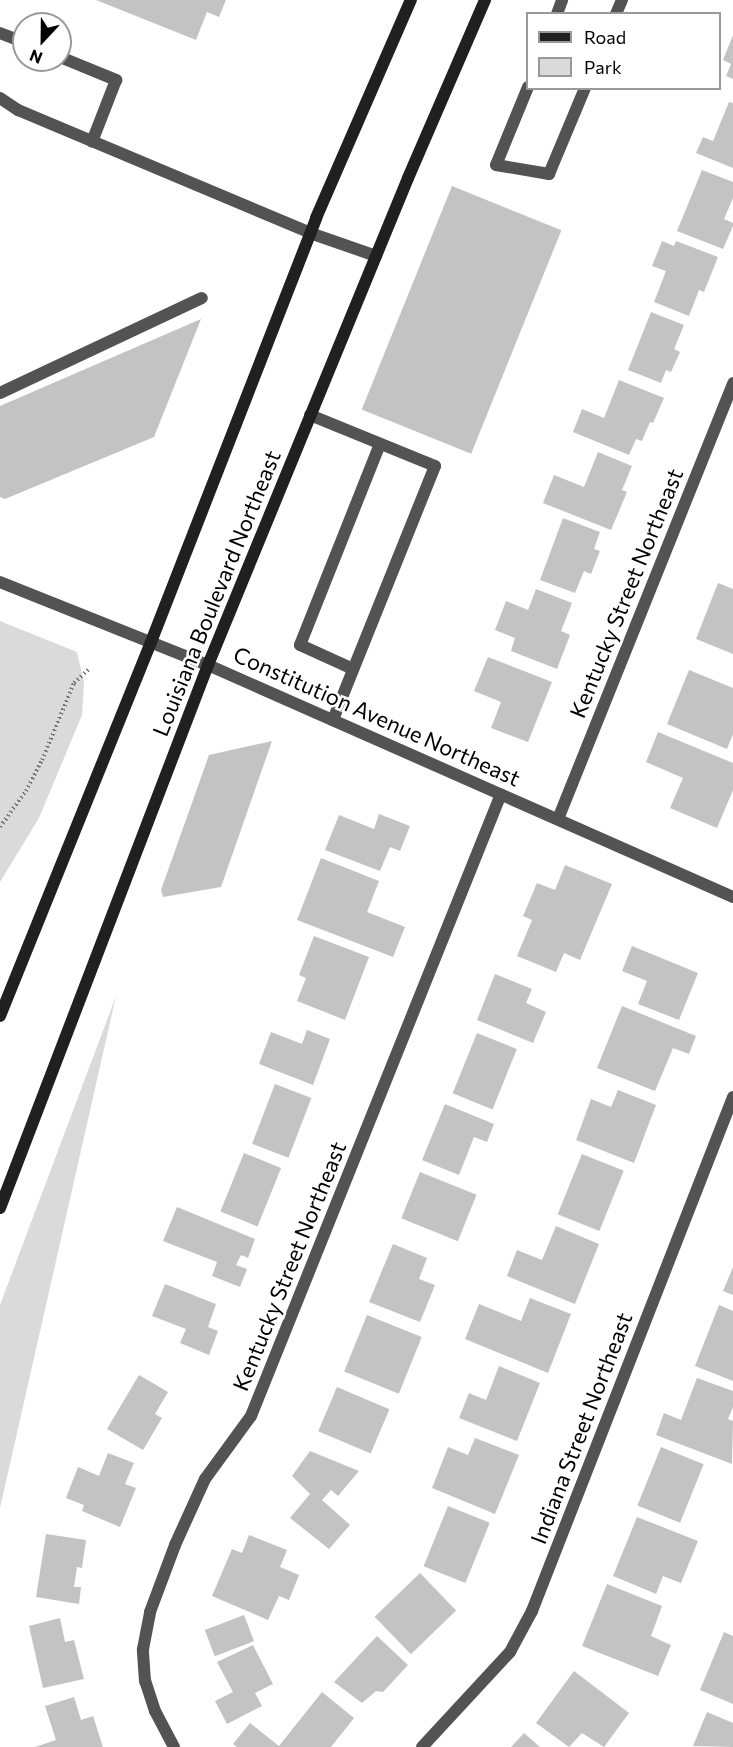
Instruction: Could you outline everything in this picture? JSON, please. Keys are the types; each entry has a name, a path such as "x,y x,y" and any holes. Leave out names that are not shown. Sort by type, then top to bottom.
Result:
{"main road":[{"name":"Louisiana Boulevard Northeast","path":"0,1016 151,642 310,233 411,0"},
{"name":"Louisiana Boulevard Northeast","path":"0,1208 208,665 376,256 485,0"}],"street":[{"path":"72,62 116,80 93,142"},
{"path":"527,90 496,165 549,174 584,90"},
{"path":"0,98 18,110 93,142 310,233 376,256"},
{"path":"0,393 202,298"},
{"name":"Kentucky Street Northeast","path":"558,819 733,383"},
{"path":"310,416 435,466 333,720"},
{"path":"353,669 300,645 380,444"},
{"name":"Constitution Avenue Northeast","path":"0,582 208,665 733,897"},
{"name":"Kentucky Street Northeast","path":"174,1747 154,1712 145,1681 143,1649 150,1612 175,1545 205,1479 251,1416 501,794"},
{"name":"Indiana Street Northeast","path":"422,1747 510,1652 532,1611 733,1097"}],"path":[{"path":"0,827 26,790 42,760 74,683 90,668"}],"green space":[{"path":"0,621 77,652 84,682 82,715 39,818 0,882"},
{"path":"116,996 0,1508 0,1305"}],"building":[{"path":"96,0 226,0 219,17 207,12 196,40"},
{"path":"733,35 733,79 726,76 731,64 723,60"},
{"path":"729,102 733,103 733,168 696,153 703,137 713,141"},
{"path":"702,170 733,182 733,198 724,219 733,223 733,226 723,249 677,231"},
{"path":"452,186 561,230 471,454 362,409"},
{"path":"662,241 674,246 676,241 718,257 704,292 699,290 689,316 654,302 666,271 652,266"},
{"path":"651,312 684,325 674,349 680,352 671,372 666,370 661,383 628,370"},
{"path":"201,319 154,437 5,499 0,497 0,406"},
{"path":"619,380 664,398 642,441 636,439 629,455 573,432 582,409 604,418"},
{"path":"598,452 632,466 622,490 627,492 611,530 543,503 554,475 584,487"},
{"path":"563,518 600,532 594,549 600,551 591,574 584,571 575,593 540,580"},
{"path":"718,583 733,589 733,654 696,639"},
{"path":"536,589 572,603 561,631 570,635 557,669 511,651 515,638 495,630 506,601 528,610"},
{"path":"488,657 552,682 528,742 491,728 501,702 474,691"},
{"path":"689,670 733,688 733,734 727,749 667,724"},
{"path":"658,732 733,763 733,790 717,828 670,808 683,778 646,762"},
{"path":"272,741 221,887 163,897 161,890 209,755"},
{"path":"379,814 410,826 400,851 390,847 380,871 325,850 339,815 374,829"},
{"path":"321,858 379,881 367,912 405,927 393,957 297,920"},
{"path":"565,865 612,884 580,960 564,953 556,972 517,956 532,920 523,916 537,883 555,890"},
{"path":"314,936 369,957 345,1020 297,1001 306,978 299,975"},
{"path":"632,946 698,973 679,1020 638,1004 647,981 622,971"},
{"path":"495,974 532,989 526,1003 546,1012 533,1043 477,1020"},
{"path":"622,1006 696,1036 689,1054 673,1048 655,1091 597,1068"},
{"path":"307,1030 330,1039 313,1085 259,1064 271,1032 302,1044"},
{"path":"477,1033 517,1049 493,1109 453,1093"},
{"path":"275,1084 311,1098 288,1158 252,1144"},
{"path":"618,1090 656,1105 634,1163 576,1140 591,1099 611,1107"},
{"path":"445,1104 494,1124 487,1142 474,1137 459,1175 422,1160"},
{"path":"244,1153 281,1168 257,1226 220,1211"},
{"path":"582,1154 624,1171 599,1231 558,1214"},
{"path":"420,1172 477,1195 458,1241 401,1218"},
{"path":"177,1207 255,1239 248,1258 241,1255 236,1265 247,1269 240,1287 212,1276 217,1262 163,1241"},
{"path":"556,1226 599,1244 575,1304 507,1276 517,1250 542,1260"},
{"path":"393,1244 427,1258 419,1279 435,1285 420,1322 369,1302"},
{"path":"733,1267 733,1295 723,1291"},
{"path":"165,1284 216,1304 208,1327 218,1331 209,1355 180,1343 186,1329 152,1316"},
{"path":"530,1298 571,1314 548,1373 465,1339 479,1304 521,1321"},
{"path":"719,1305 733,1311 733,1381 695,1366"},
{"path":"367,1315 422,1337 399,1394 344,1372"},
{"path":"499,1366 540,1383 517,1441 459,1418 469,1393 486,1400"},
{"path":"139,1375 168,1392 155,1414 162,1418 143,1450 107,1429"},
{"path":"697,1378 733,1391 733,1407 728,1419 733,1421 732,1464 656,1435 664,1413 681,1420"},
{"path":"337,1387 389,1409 371,1453 318,1431"},
{"path":"475,1438 519,1455 495,1514 432,1488 448,1447 468,1455"},
{"path":"661,1447 704,1464 680,1523 637,1505"},
{"path":"310,1451 359,1471 338,1496 331,1490 322,1500 350,1525 329,1549 290,1518 310,1494 292,1476"},
{"path":"108,1453 134,1463 125,1484 136,1488 120,1527 82,1511 84,1505 66,1498 78,1467 99,1476"},
{"path":"448,1506 490,1523 465,1583 424,1566"},
{"path":"637,1517 698,1541 681,1583 663,1576 656,1594 613,1576"},
{"path":"46,1534 86,1540 82,1568 77,1567 74,1587 81,1587 79,1604 36,1597"},
{"path":"249,1535 287,1550 280,1567 299,1575 289,1600 279,1596 268,1620 212,1596 232,1549 242,1553"},
{"path":"420,1573 456,1610 411,1654 375,1617"},
{"path":"607,1584 662,1606 651,1636 671,1645 658,1676 582,1646"},
{"path":"244,1615 254,1641 215,1656 205,1630"},
{"path":"60,1618 65,1642 74,1640 84,1679 43,1688 29,1626"},
{"path":"724,1632 733,1636 733,1704 700,1690"},
{"path":"377,1636 408,1665 383,1692 376,1691 362,1703 334,1682"},
{"path":"253,1645 273,1684 255,1693 262,1706 227,1724 215,1701 233,1692 217,1662"},
{"path":"574,1671 629,1713 604,1747 582,1733 569,1747 536,1723"},
{"path":"322,1692 354,1718 331,1747 237,1747 233,1744 250,1723 279,1746"},
{"path":"74,1697 81,1720 93,1716 103,1747 35,1747 56,1740 45,1706"},
{"path":"707,1712 733,1723 733,1747 693,1746"},
{"path":"524,1733 540,1747 511,1747"}]}
